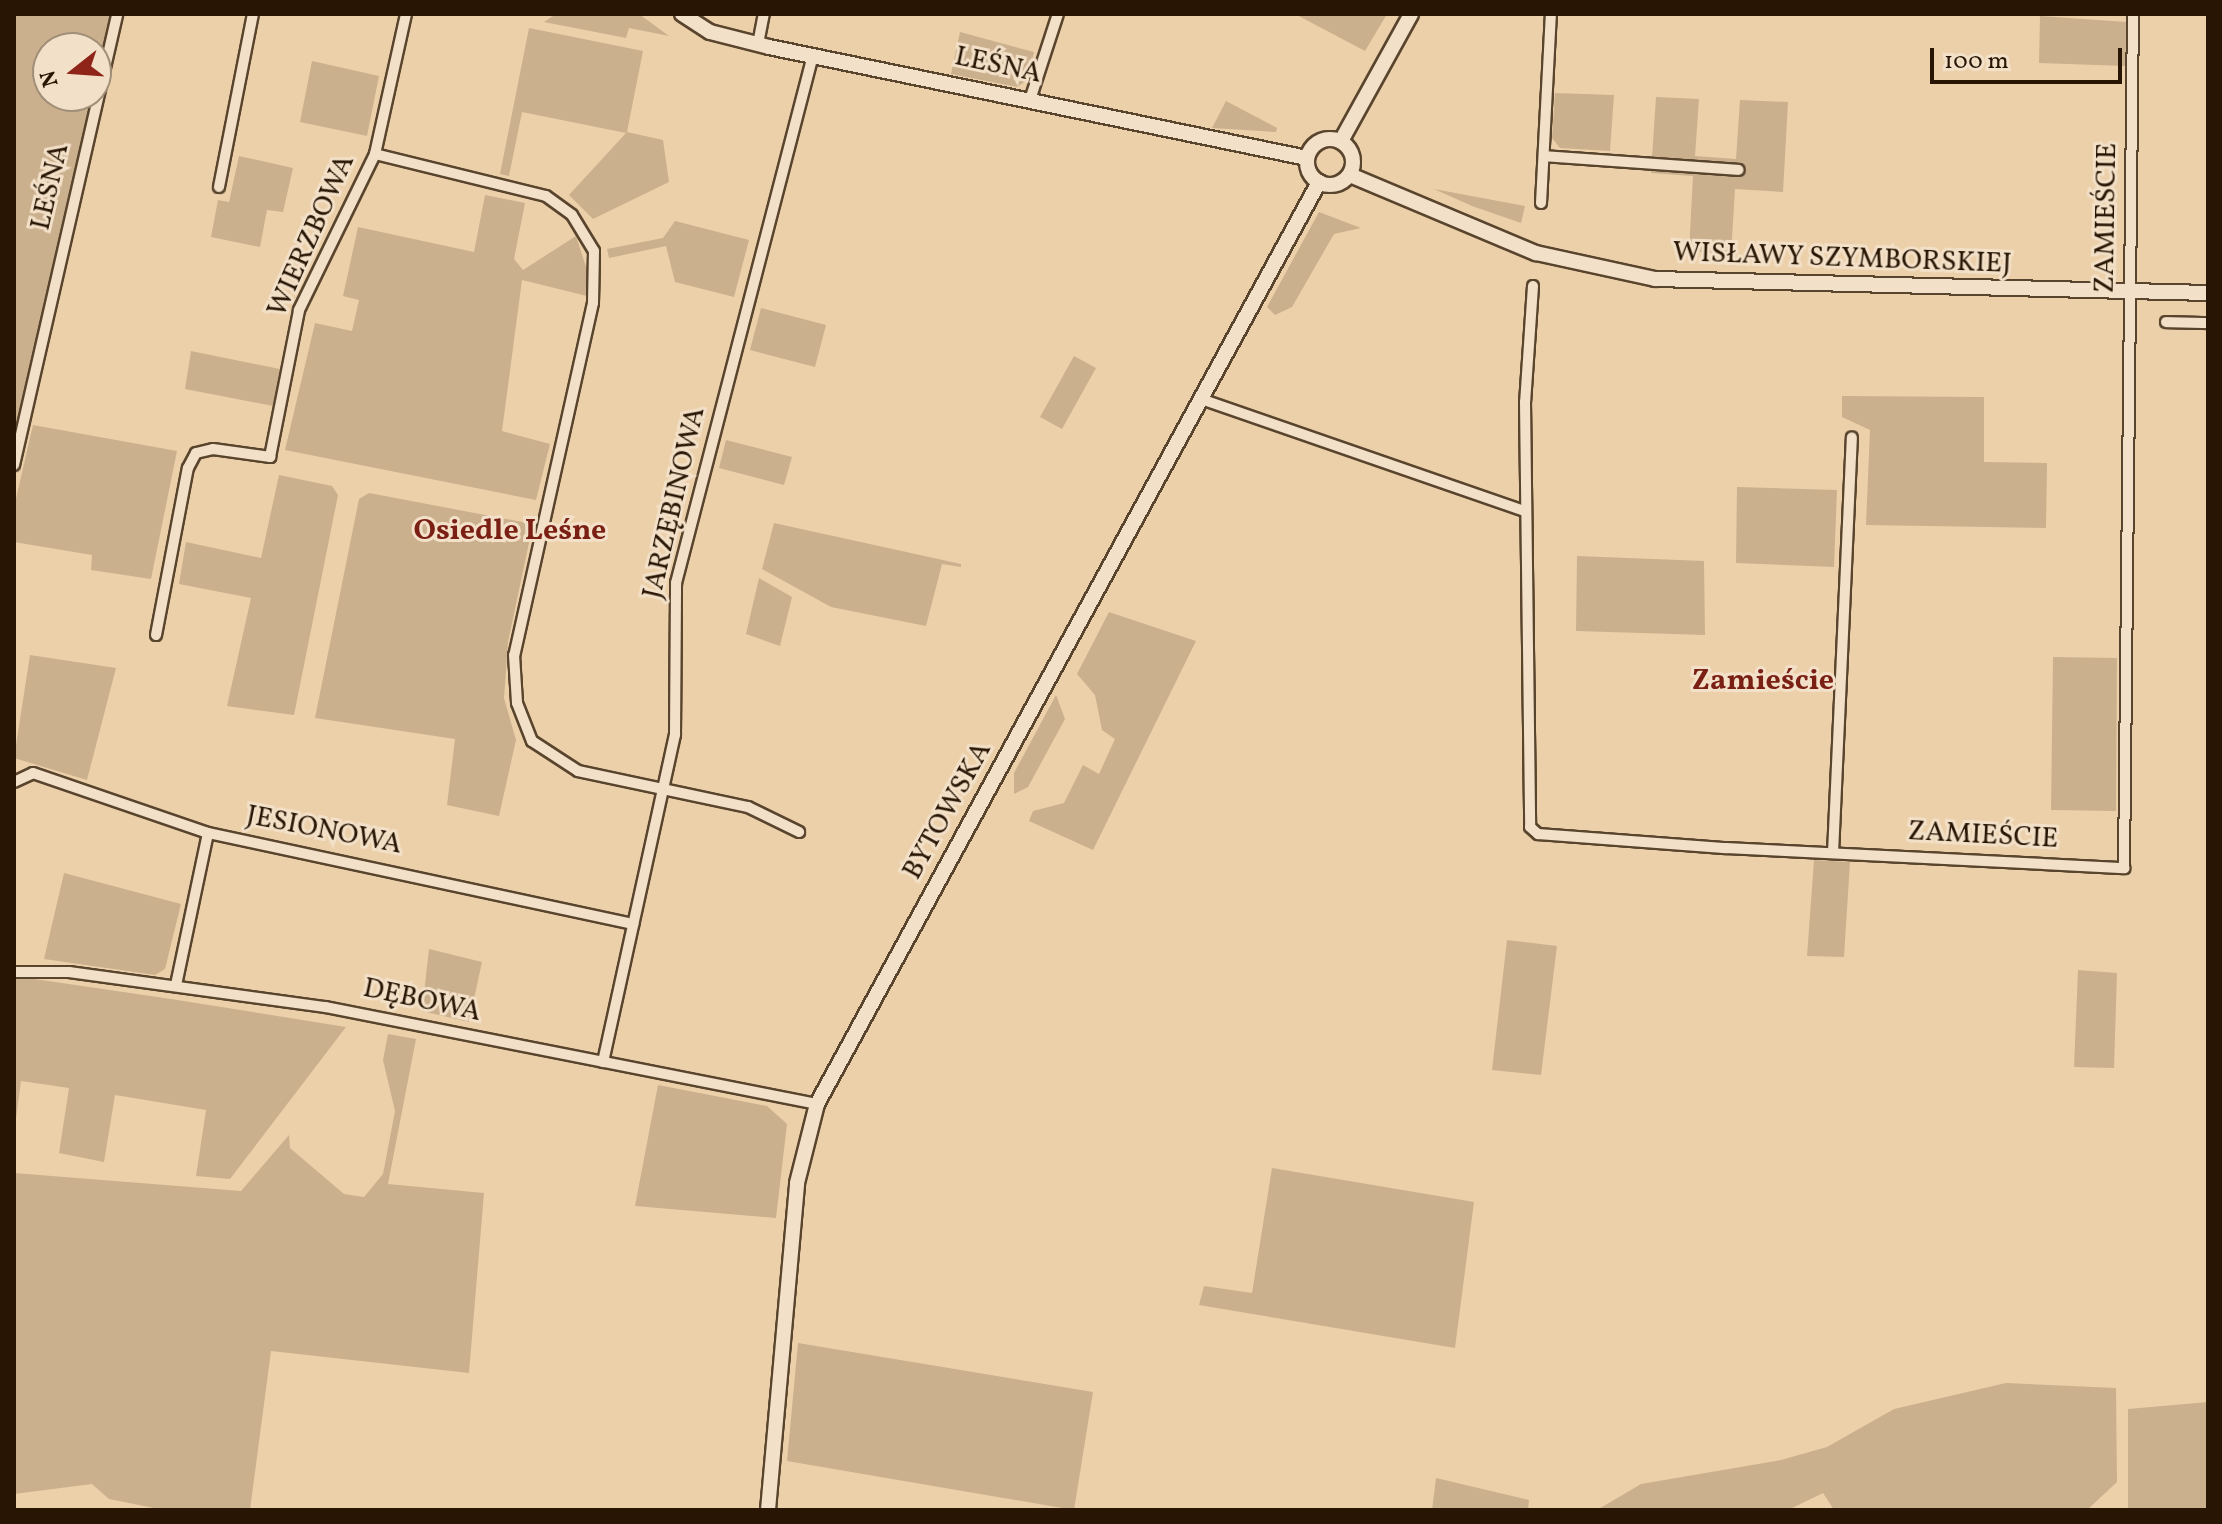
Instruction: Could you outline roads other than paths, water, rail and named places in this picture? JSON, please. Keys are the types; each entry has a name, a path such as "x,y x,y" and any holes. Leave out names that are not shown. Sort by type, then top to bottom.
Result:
{"main road":[{"name":"LEŚNA","path":"682,14 710,32 758,44 1307,158"},
{"path":"1341,141 1411,14"},
{"path":"1320,141 1341,141 1353,156 1350,175 1336,184 1319,182 1307,158 1320,141"},
{"name":"WISŁAWY SZYMBORSKIEJ","path":"1350,175 1536,253 1655,279 2208,293"},
{"name":"BYTOWSKA","path":"768,1510 797,1183 817,1104 1319,182"}],"street":[{"name":"LEŚNA","path":"14,465 117,14"},
{"path":"219,187 253,14"},
{"path":"406,14 375,154 546,196 589,238 593,303 517,633 517,703 532,741 560,765 748,807 799,832"},
{"path":"758,44 764,14"},
{"path":"1030,100 1058,14"},
{"path":"1541,203 1551,14"},
{"name":"ZAMIEŚCIE","path":"1533,286 1525,511 1530,827 1552,835 2124,868 2133,14"},
{"name":"JARZĘBINOWA","path":"603,1062 665,789 676,716 676,583 813,55"},
{"name":"WIERZBOWA","path":"156,635 188,468 196,453 213,449 270,457 299,310 375,154"},
{"path":"1544,156 1738,170"},
{"path":"2166,322 2208,323"},
{"path":"1201,399 1525,511"},
{"path":"1833,853 1852,437"},
{"name":"JESIONOWA","path":"14,782 33,773 208,833 633,924"},
{"path":"176,985 208,833"},
{"name":"DĘBOWA","path":"14,972 176,985 817,1104"}],"district":[{"name":"Osiedle Leśne","path":"510,531"},
{"name":"Zamieście","path":"1763,681"}]}
